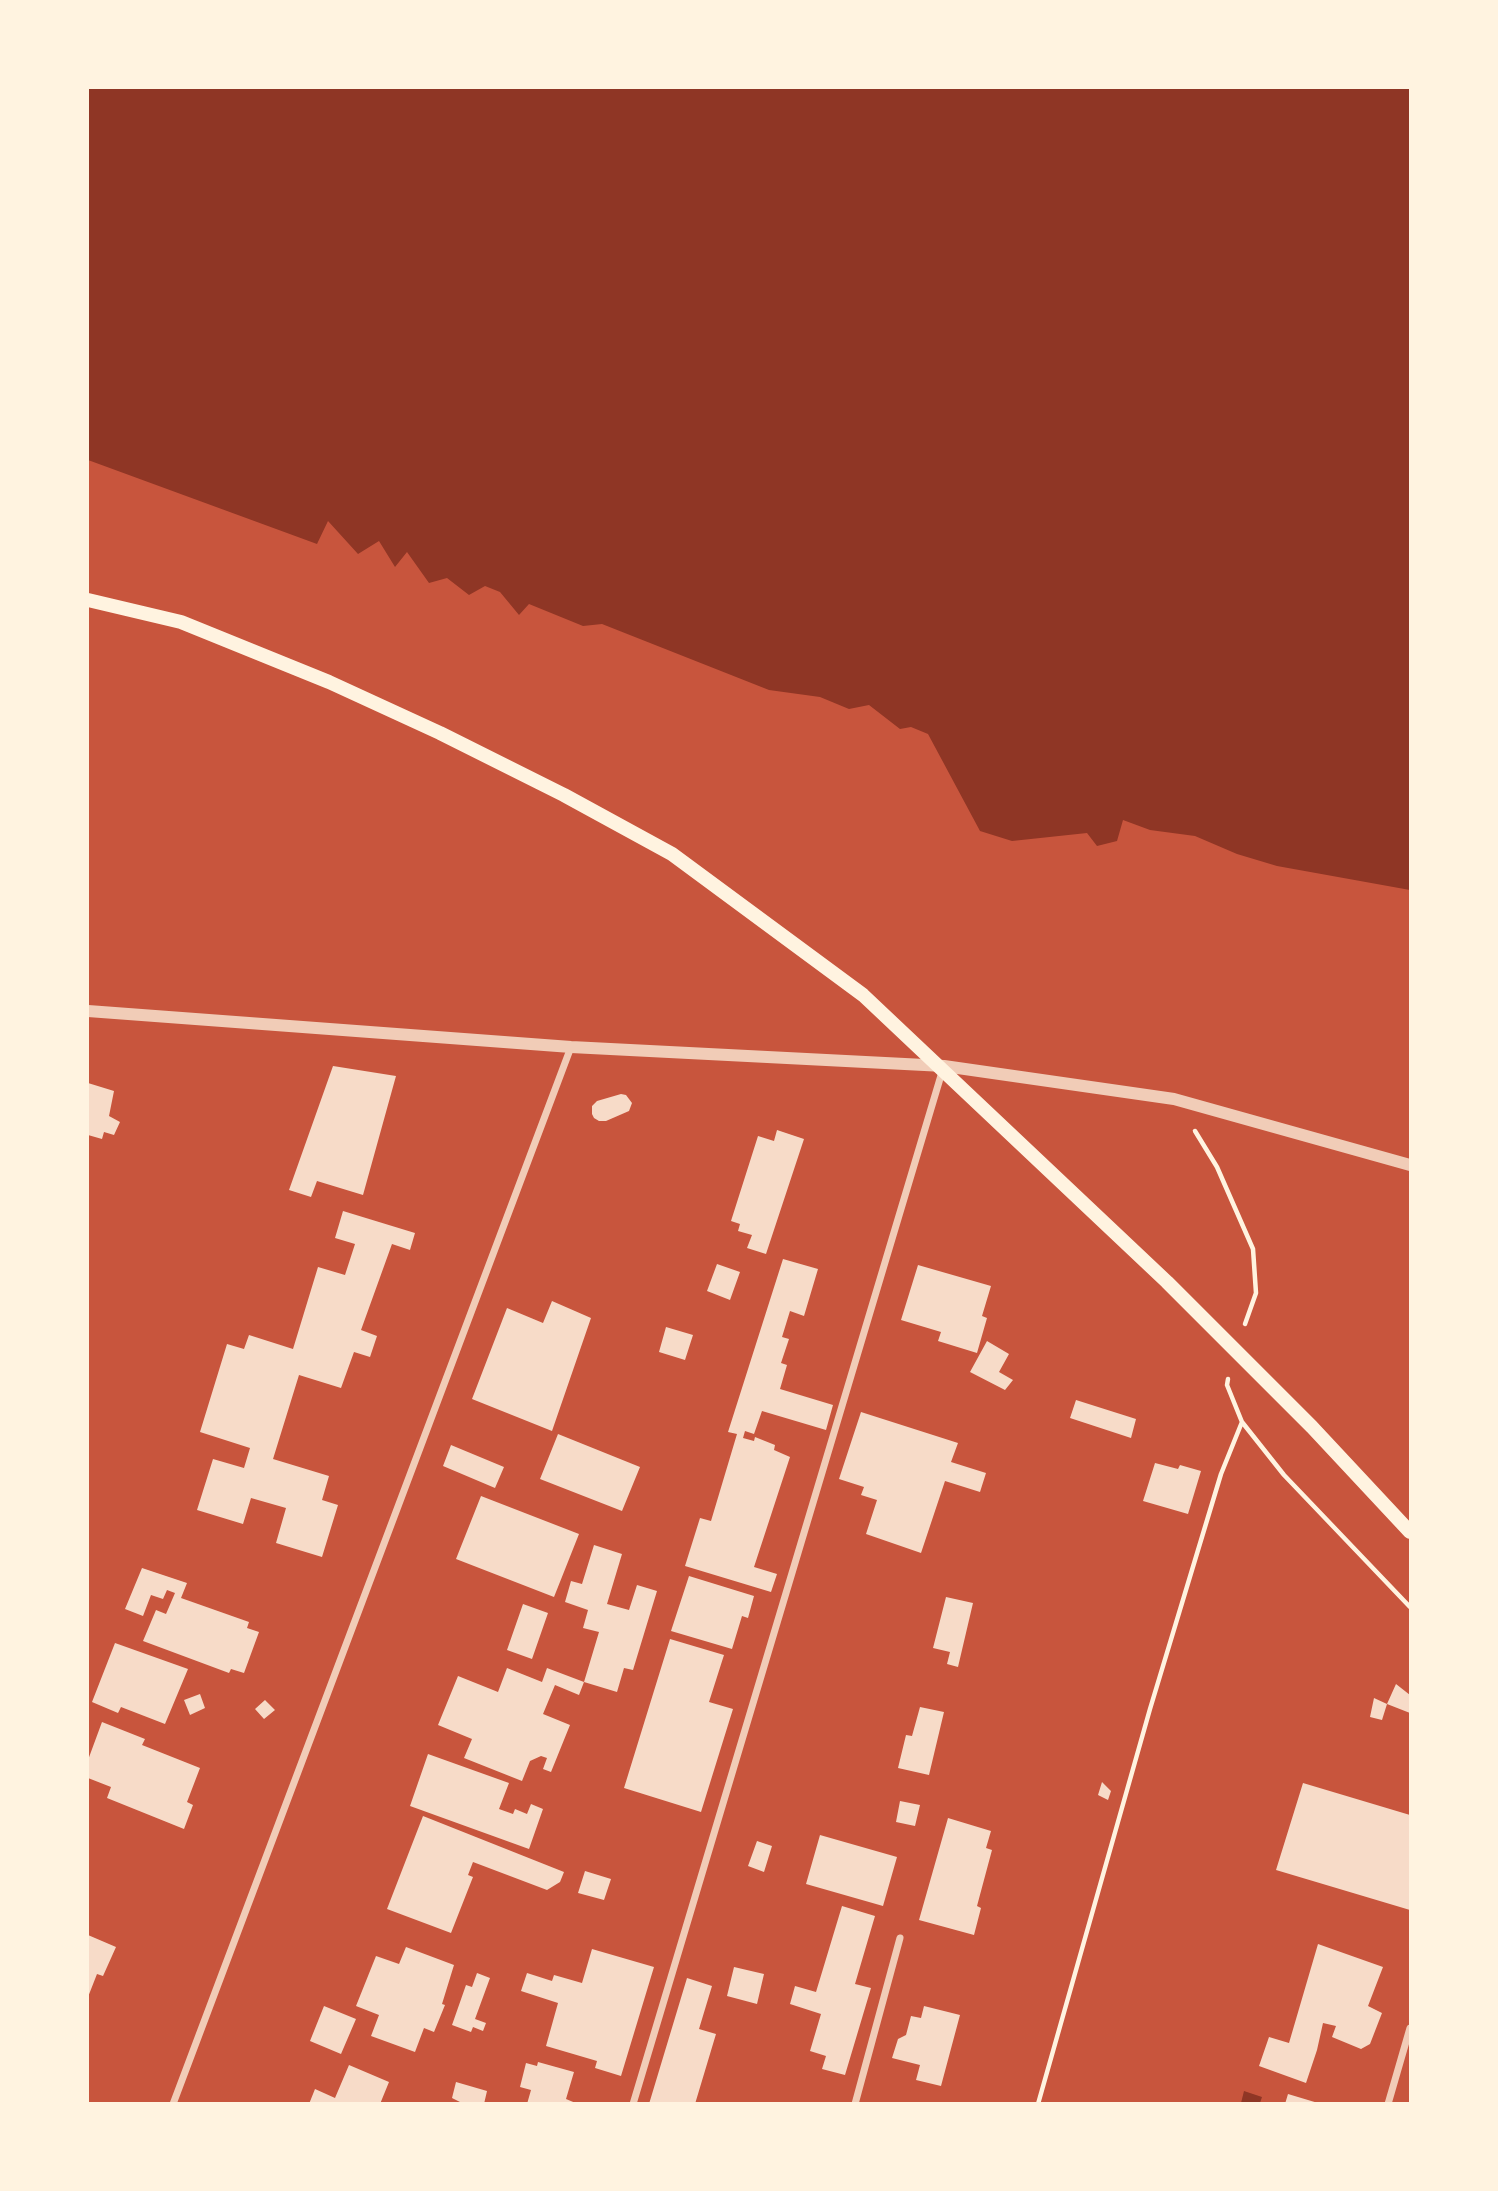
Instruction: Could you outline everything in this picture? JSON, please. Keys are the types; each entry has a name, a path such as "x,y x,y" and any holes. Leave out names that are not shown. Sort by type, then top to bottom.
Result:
{"main road":[{"path":"88,600 181,622 329,682 440,733 564,795 672,854 863,995 1167,1282 1311,1427 1410,1532"}],"street":[{"path":"88,1009 571,1047 944,1066 1174,1099 1410,1165"},
{"path":"173,2104 571,1047"},
{"path":"633,2104 944,1066"},
{"path":"855,2104 900,1938"},
{"path":"1388,2104 1410,2028"}],"path":[{"path":"1038,2104 1150,1709 1221,1474 1242,1422"}],"shaded area":[{"path":"88,88 1410,88 1410,890 1277,866 1237,854 1195,836 1150,830 1123,820 1117,841 1097,846 1087,833 1012,841 980,831 928,734 911,727 900,729 869,705 849,709 820,697 769,690 602,624 583,626 529,604 519,615 500,592 485,586 469,595 447,578 429,583 407,552 395,567 379,541 358,554 328,521 317,544 88,460"},
{"path":"1244,2091 1262,2097 1260,2103 1241,2103"}],"building":[{"path":"333,1066 396,1076 363,1195 317,1181 311,1197 289,1190"},
{"path":"88,1083 114,1091 109,1116 120,1122 114,1135 104,1132 102,1139 88,1135"},
{"path":"626,1095 632,1103 629,1111 606,1121 594,1118 592,1106 597,1101"},
{"path":"777,1130 804,1139 766,1254 747,1248 752,1235 738,1231 740,1224 731,1221 758,1136 774,1141"},
{"path":"343,1211 415,1233 410,1250 392,1244 361,1330 377,1336 370,1357 354,1352 341,1388 299,1375 273,1459 329,1476 322,1500 338,1505 322,1557 276,1543 286,1508 251,1498 243,1524 197,1510 213,1459 244,1468 250,1448 200,1432 227,1344 244,1349 249,1335 293,1349 318,1267 345,1275 355,1244 335,1238"},
{"path":"783,1259 818,1269 804,1316 790,1311 782,1337 789,1339 781,1363 787,1365 780,1389 833,1405 826,1430 762,1411 754,1434 745,1431 743,1438 754,1441 755,1437 775,1445 774,1450 790,1457 754,1567 777,1574 771,1592 685,1566 700,1518 711,1521 737,1434 728,1432"},
{"path":"717,1264 740,1272 730,1300 707,1291"},
{"path":"918,1265 991,1286 982,1316 987,1318 977,1353 938,1341 941,1332 901,1320"},
{"path":"552,1301 591,1318 552,1431 472,1399 507,1308 543,1323"},
{"path":"666,1327 693,1335 685,1360 659,1352"},
{"path":"987,1341 1009,1354 999,1372 1013,1380 1005,1390 970,1372"},
{"path":"1076,1400 1136,1419 1131,1438 1070,1418"},
{"path":"861,1412 958,1443 951,1462 986,1473 980,1492 945,1481 921,1553 866,1534 877,1500 861,1495 864,1487 839,1479"},
{"path":"558,1434 640,1467 622,1511 540,1479"},
{"path":"451,1445 504,1467 495,1488 443,1466"},
{"path":"1155,1463 1178,1469 1180,1465 1201,1471 1188,1514 1143,1501"},
{"path":"481,1496 579,1534 554,1597 456,1559"},
{"path":"594,1545 622,1554 607,1604 629,1610 637,1585 657,1591 633,1670 624,1668 617,1692 584,1682 599,1632 583,1628 588,1610 565,1602 571,1581 582,1584"},
{"path":"142,1568 187,1583 181,1598 249,1622 247,1628 259,1632 244,1673 231,1669 229,1673 143,1641 156,1610 166,1614 175,1593 167,1590 163,1599 151,1595 143,1616 125,1609"},
{"path":"689,1576 754,1596 748,1618 742,1616 732,1649 671,1631"},
{"path":"946,1597 973,1603 958,1667 947,1664 950,1652 933,1648"},
{"path":"523,1604 548,1613 532,1659 507,1650"},
{"path":"670,1639 724,1655 709,1702 733,1709 701,1812 624,1788"},
{"path":"115,1643 188,1669 165,1724 121,1707 118,1713 92,1702"},
{"path":"507,1668 542,1682 547,1668 584,1682 579,1695 555,1685 543,1714 570,1725 551,1772 543,1769 547,1758 541,1756 530,1761 522,1781 464,1758 472,1739 438,1725 458,1676 498,1692"},
{"path":"1396,1684 1410,1695 1410,1713 1387,1704"},
{"path":"200,1694 205,1708 190,1715 184,1700"},
{"path":"1374,1698 1387,1704 1382,1720 1370,1717"},
{"path":"265,1700 275,1710 264,1719 255,1709"},
{"path":"920,1707 944,1712 929,1775 898,1768 906,1735 912,1736"},
{"path":"102,1722 145,1739 142,1745 200,1768 187,1802 193,1805 184,1829 107,1798 111,1787 88,1778 88,1760"},
{"path":"428,1754 509,1783 499,1809 513,1814 515,1809 527,1814 531,1804 543,1809 529,1849 410,1806"},
{"path":"1102,1782 1111,1791 1108,1800 1098,1795"},
{"path":"1303,1783 1410,1815 1410,1910 1276,1870"},
{"path":"900,1801 920,1805 915,1826 896,1822"},
{"path":"423,1816 564,1872 560,1882 547,1890 473,1862 468,1875 473,1877 451,1933 387,1909"},
{"path":"948,1818 991,1831 986,1848 992,1850 977,1906 981,1908 974,1935 919,1920"},
{"path":"820,1835 897,1857 883,1906 806,1884"},
{"path":"757,1841 772,1846 764,1872 748,1866"},
{"path":"585,1871 611,1879 604,1900 578,1893"},
{"path":"842,1906 875,1916 855,1984 871,1988 845,2075 822,2069 826,2056 810,2051 821,2014 790,2004 795,1986 816,1992"},
{"path":"88,1935 116,1947 103,1976 97,1974 88,1997"},
{"path":"1318,1944 1383,1967 1368,2006 1382,2013 1370,2044 1361,2049 1332,2037 1336,2026 1323,2023 1306,2083 1259,2066 1269,2037 1289,2043"},
{"path":"406,1947 454,1965 442,2004 445,2005 434,2032 424,2028 415,2052 371,2036 379,2015 356,2006 376,1956 399,1964"},
{"path":"592,1949 654,1967 621,2076 595,2068 597,2061 546,2046 558,2003 521,1991 527,1973 552,1981 554,1975 582,1983"},
{"path":"734,1967 764,1974 757,2004 727,1996"},
{"path":"477,1973 490,1978 475,2019 486,2023 483,2031 473,2027 471,2032 452,2025 466,1985 472,1987"},
{"path":"687,1978 712,1986 699,2029 716,2034 695,2104 649,2104"},
{"path":"324,2006 356,2019 341,2054 310,2041"},
{"path":"924,2006 960,2015 941,2086 916,2080 920,2065 892,2058 898,2039 906,2035 911,2016 921,2018"},
{"path":"538,2062 574,2072 566,2099 578,2104 527,2104 531,2090 520,2087 526,2063 537,2066"},
{"path":"349,2065 389,2082 380,2104 309,2104 315,2089 335,2098"},
{"path":"456,2082 487,2091 484,2104 464,2104 452,2098"},
{"path":"1288,2094 1318,2103 1318,2104 1285,2104"}]}
